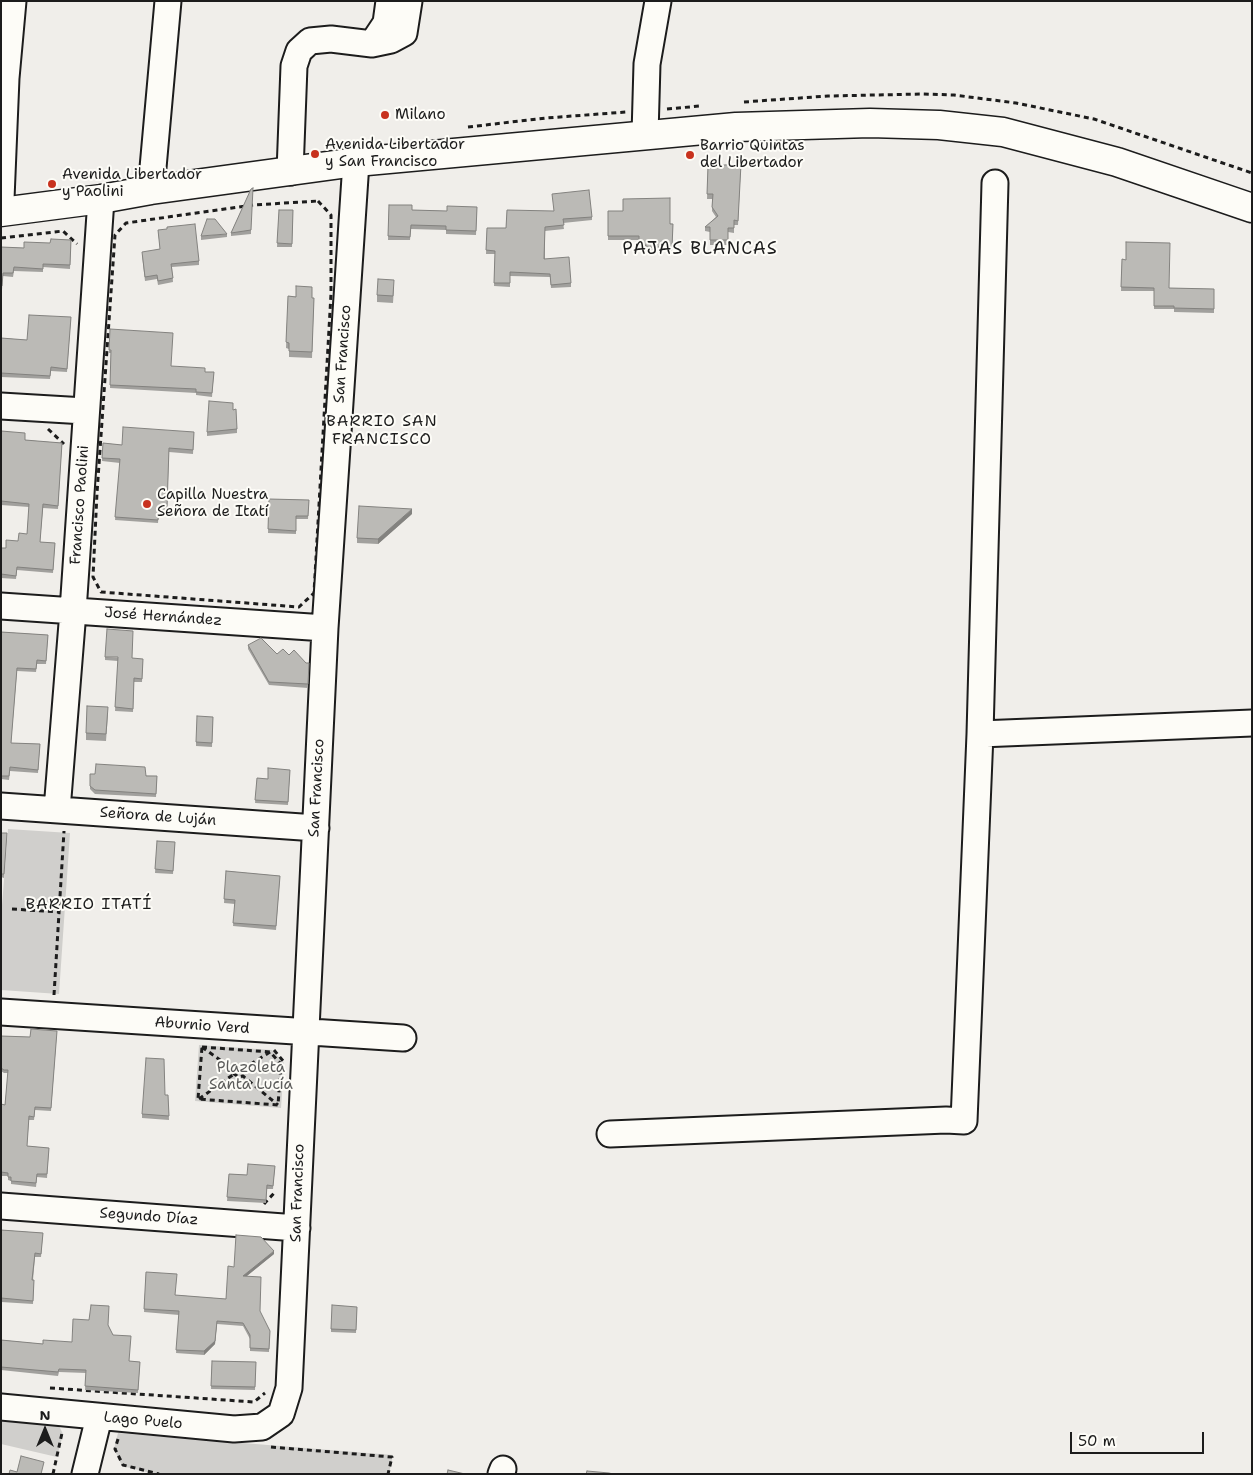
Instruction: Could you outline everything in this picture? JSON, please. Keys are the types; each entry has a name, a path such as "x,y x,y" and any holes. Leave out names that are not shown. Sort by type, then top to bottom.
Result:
{"main road":[{"path":"1,212 356,162 736,127 870,123 938,125 997,132 1117,162 1252,208"}],"street":[{"path":"1,199 6,78 13,1"},
{"path":"151,190 168,1"},
{"path":"372,44 386,24 389,1"},
{"path":"290,172 294,66 299,51 310,41 324,40 372,44 391,40 404,33 409,1"},
{"path":"644,135 647,64 658,1"},
{"name":"San Francisco","path":"282,1414 289,1388 325,628 356,162"},
{"path":"610,1134 946,1120 964,1121 980,734 995,183"},
{"name":"Francisco Paolini","path":"56,821 73,611 85,411 101,199"},
{"path":"1,406 85,411"},
{"name":"José Hernández","path":"1,606 325,628"},
{"path":"980,734 1252,723"},
{"name":"Señora de Luján","path":"1,806 56,821 316,828"},
{"name":"Aburnio Verd","path":"1,1012 403,1038"},
{"name":"Segundo Díaz","path":"1,1206 297,1228"},
{"name":"Lago Puelo","path":"1,1407 234,1430 262,1427 282,1414"},
{"path":"85,1474 99,1417"}],"path":[{"path":"318,201 331,215 331,294 314,593 299,607 101,592 93,577 106,361 116,235 126,223 253,205 318,201"},
{"path":"1,238 63,231 78,244"},
{"path":"46,428 66,446"},
{"path":"54,996 64,831 56,821"},
{"path":"12,909 59,912"},
{"path":"45,995 63,996"},
{"path":"202,1047 272,1050 284,1063 281,1113"},
{"path":"202,1047 234,1070"},
{"path":"198,1099 202,1047"},
{"path":"234,1070 239,1067 243,1069 272,1050"},
{"path":"272,1050 281,1064 278,1105"},
{"path":"243,1069 243,1076"},
{"path":"198,1099 234,1074"},
{"path":"234,1074 239,1077 243,1076 278,1105"},
{"path":"198,1099 278,1105"},
{"path":"263,1204 276,1192 277,1183"},
{"path":"40,1388 254,1402 268,1390"},
{"path":"53,1474 63,1434 59,1426"}],"green space":[{"path":"8,829 70,833 59,994 1,990 1,918"},
{"name":"Plazoleta Santa Lucía","path":"199,1045 272,1050 284,1063 281,1108 195,1101"},
{"path":"1,1420 59,1426 63,1434 57,1457 1,1444"},
{"path":"118,1433 393,1455 389,1474 155,1474 122,1466 114,1449"}],"building":[{"path":"741,164 738,221 734,220 734,228 728,228 728,240 710,240 710,227 705,227 718,216 712,207 713,194 707,194 708,166"},
{"path":"253,188 251,230 231,233 251,189"},
{"path":"589,190 592,217 563,219 564,225 545,227 544,259 569,257 571,283 551,285 550,274 510,272 510,283 494,283 495,251 486,250 487,228 506,228 507,210 554,211 552,194"},
{"path":"670,198 670,224 673,224 672,247 646,247 646,245 639,245 639,236 608,236 608,211 623,211 623,199"},
{"path":"389,205 412,205 412,210 447,211 447,206 477,207 476,231 446,230 446,226 411,225 410,237 388,236"},
{"path":"279,210 293,210 292,244 277,243"},
{"path":"207,219 215,219 227,234 201,236"},
{"path":"195,224 199,261 171,264 173,278 158,281 157,275 145,277 142,252 160,249 158,230 167,229 167,227"},
{"path":"51,239 71,240 70,265 43,264 43,269 14,267 13,273 3,273 1,286 1,247 24,248 24,242 50,243"},
{"path":"1126,242 1170,243 1169,288 1214,289 1214,309 1154,306 1154,288 1121,287 1122,259 1126,260"},
{"path":"378,279 394,280 393,296 377,295"},
{"path":"296,286 312,287 312,298 314,298 312,352 289,351 289,343 286,342 288,296 296,297"},
{"path":"29,315 71,317 67,369 51,367 50,376 1,373 1,338 27,340"},
{"path":"110,329 173,333 171,366 205,368 205,372 214,372 212,393 196,392 196,389 110,385"},
{"path":"209,401 233,403 233,410 236,409 237,429 207,432"},
{"path":"123,427 194,432 193,450 169,448 167,507 159,506 158,520 115,517 120,459 102,458 103,443 122,445"},
{"path":"1,431 25,433 25,440 62,443 58,506 43,504 40,542 55,543 53,570 17,567 16,576 1,574 1,548 6,548 6,540 18,541 19,533 27,534 29,504 1,501"},
{"path":"269,499 309,500 308,516 296,516 296,531 268,529"},
{"path":"359,506 412,509 378,539 357,538"},
{"path":"107,629 133,631 132,658 143,659 142,679 134,678 133,709 115,707 118,657 105,657"},
{"path":"1,632 48,635 46,661 37,660 36,669 17,668 11,743 40,744 38,770 10,767 9,776 1,776"},
{"path":"261,638 277,654 283,649 289,655 294,650 306,663 309,663 308,684 269,682 248,645"},
{"path":"87,706 108,707 106,734 86,733"},
{"path":"197,716 213,717 212,743 196,742"},
{"path":"96,764 145,767 146,776 157,776 156,794 95,790 90,786 90,774 95,774"},
{"path":"268,768 290,770 288,802 255,800 257,778 268,779"},
{"path":"1,833 7,833 4,874 1,874"},
{"path":"157,841 175,842 173,871 155,869"},
{"path":"226,871 280,876 276,926 233,923 235,900 224,899"},
{"path":"31,1029 57,1031 51,1108 35,1107 34,1117 29,1116 27,1146 49,1148 47,1174 37,1174 36,1183 11,1181 8,1173 1,1172 1,1104 5,1105 8,1070 1,1068 1,1036 30,1037"},
{"path":"146,1058 164,1059 165,1095 168,1095 169,1116 142,1114"},
{"path":"248,1164 275,1166 273,1186 267,1185 266,1200 227,1197 229,1174 247,1175"},
{"path":"1,1230 43,1233 41,1254 35,1253 32,1280 34,1280 33,1301 1,1298"},
{"path":"236,1235 261,1237 274,1251 243,1276 261,1277 260,1311 270,1331 269,1349 250,1348 250,1335 243,1323 217,1321 215,1341 204,1351 176,1350 179,1311 144,1309 146,1272 177,1274 175,1295 226,1299 228,1266 234,1267"},
{"path":"91,1305 109,1306 108,1325 113,1335 131,1336 129,1361 140,1362 138,1390 85,1386 86,1370 59,1369 58,1372 1,1367 1,1340 43,1344 43,1340 72,1342 73,1319 89,1320"},
{"path":"332,1305 357,1307 356,1330 331,1329"},
{"path":"212,1361 256,1362 255,1387 211,1386"},
{"path":"21,1456 44,1462 41,1474 9,1474 10,1470 17,1472"},
{"path":"448,1470 465,1474 447,1474"},
{"path":"587,1471 609,1473 613,1474 586,1474"}],"place":[{"name":"Milano","path":"385,115"},
{"name":"Avenida Libertador y San Francisco","path":"315,154"},
{"name":"Barrio Quintas del Libertador","path":"690,155"},
{"name":"Avenida Libertador y Paolini","path":"52,184"},
{"name":"Capilla Nuestra Señora de Itatí","path":"147,504"}],"district":[{"name":"PAJAS BLANCAS","path":"700,249"},
{"name":"BARRIO SAN FRANCISCO","path":"382,431"},
{"name":"BARRIO ITATÍ","path":"89,905"}]}
